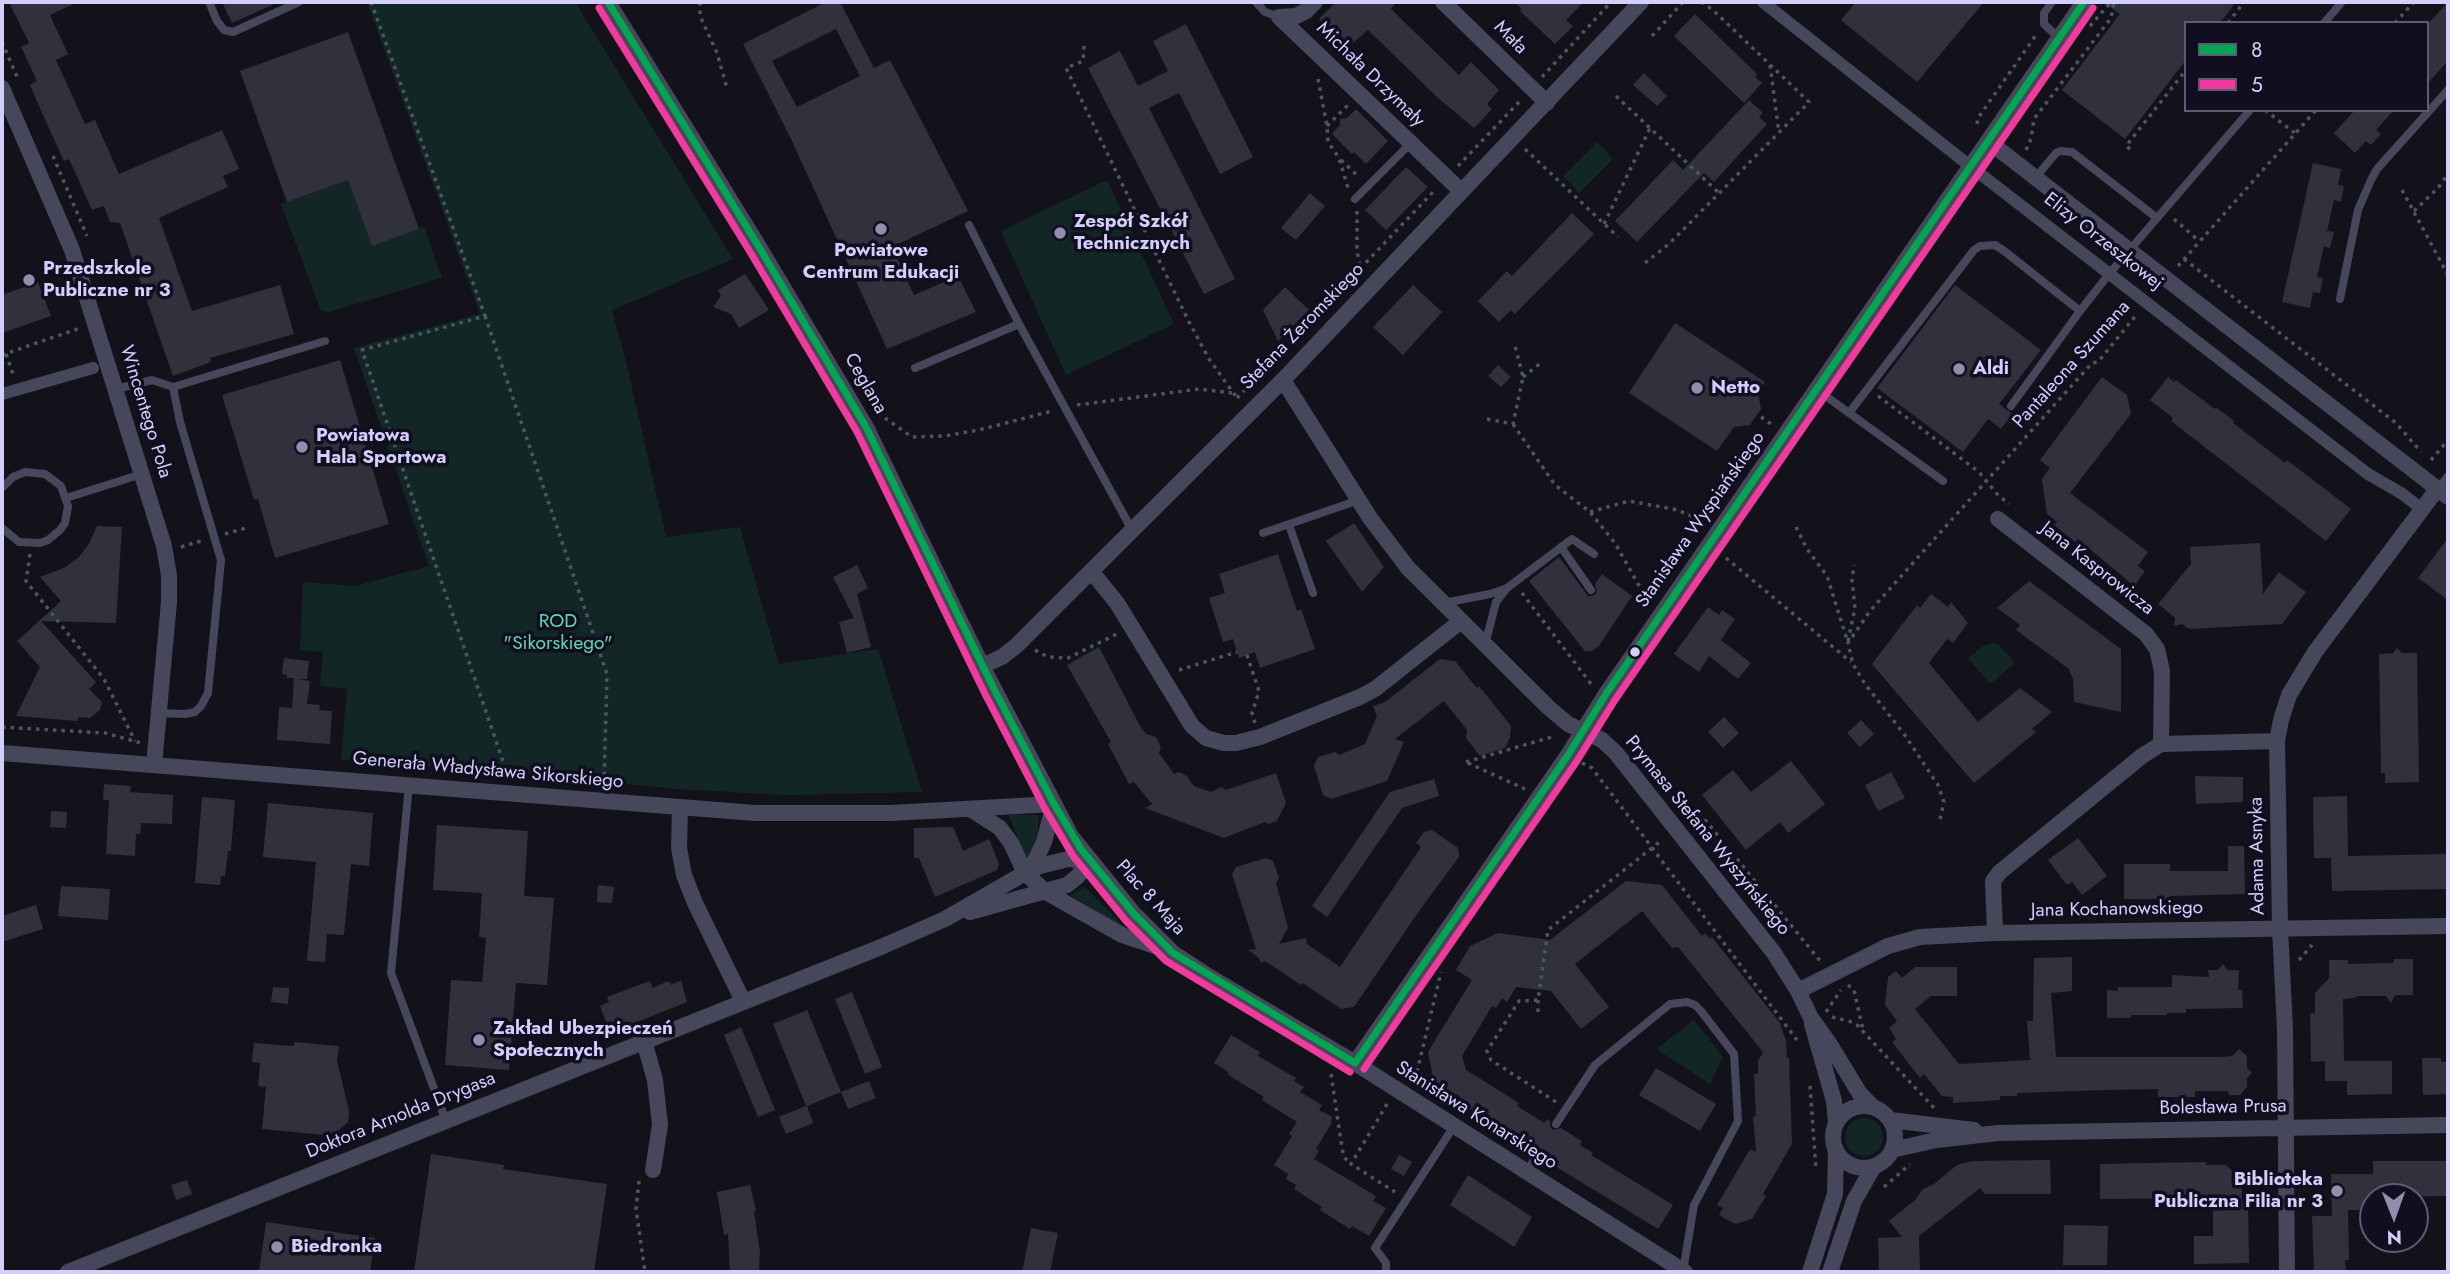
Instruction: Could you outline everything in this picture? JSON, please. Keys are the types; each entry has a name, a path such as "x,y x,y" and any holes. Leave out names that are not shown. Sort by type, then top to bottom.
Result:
{"street":[{"name":"Ceglana","path":"608,2 859,416 982,666 1054,804"},
{"name":"Michała Drzymały","path":"1279,18 1306,12 1315,2"},
{"name":"Mała","path":"1444,2 1547,103"},
{"name":"Stefana Żeromskiego","path":"982,666 1003,657 1024,639 1283,380 1641,2"},
{"name":"Elizy Orzeszkowej","path":"1763,2 2368,474 2401,493 2421,509"},
{"name":"Stanisława Wyspiańskiego","path":"1355,1063 2084,2"},
{"name":"Michała Drzymały","path":"1279,18 1461,191"},
{"name":"Wincentego Pola","path":"2,88 72,250 164,546 169,575 154,765"},
{"name":"Elizy Orzeszkowej","path":"1988,141 2445,487"},
{"path":"2,394 93,368"},
{"name":"Prymasa Stefana Wyszyńskiego","path":"1283,380 1389,544 1461,621 1549,708 1568,724 1602,740 1616,753 1774,953 1811,1018 1860,1094 1873,1107"},
{"name":"Adama Asnyka","path":"2287,1272 2277,741 2285,708 2301,674 2421,509 2445,487"},
{"name":"Jana Kasprowicza","path":"1998,519 2146,634 2157,649 2162,671 2161,744"},
{"path":"1091,571 1117,603 1192,726 1202,735 1230,744 1260,737 1306,720 1367,693 1461,621"},
{"path":"1995,933 1993,881 2000,872 2142,756 2161,744 2277,741"},
{"name":"Generała Władysława Sikorskiego","path":"2,753 790,814 972,810"},
{"path":"972,810 1054,804 1044,842 1026,873"},
{"name":"Plac 8 Maja","path":"1054,804 1071,836 1090,861 1134,914 1173,953"},
{"path":"680,807 679,848 684,875 743,1001"},
{"name":"Plac 8 Maja","path":"972,810 996,823 1004,832 1026,873 1046,892 1122,935 1173,953"},
{"name":"Plac 8 Maja","path":"1026,873 1061,860 1090,861"},
{"name":"Plac 8 Maja","path":"1046,892 1073,881 1090,861"},
{"name":"Doktora Arnolda Drygasa","path":"945,919 1026,873"},
{"name":"Doktora Arnolda Drygasa","path":"68,1272 945,919 1046,892"},
{"name":"Jana Kochanowskiego","path":"1798,991 1903,940 1920,937 1995,933 2448,926"},
{"name":"Stanisława Konarskiego","path":"1173,953 1454,1126 1531,1165 1684,1272"},
{"name":"Prymasa Stefana Wyszyńskiego","path":"1811,1018 1834,1101 1836,1122"},
{"path":"644,1041 655,1080 660,1125 653,1170"},
{"path":"1810,1272 1835,1194 1836,1150 1833,1136 1836,1122 1848,1110 1864,1106 1873,1107 1890,1120 1895,1134 1892,1150 1885,1160 1874,1166 1861,1168 1849,1164 1836,1150"},
{"name":"Bolesława Prusa","path":"1890,1120 1998,1133"},
{"name":"Bolesława Prusa","path":"1892,1150 1936,1140 1998,1133 2448,1125"},
{"path":"1830,1272 1854,1201 1874,1166"}],"lane":[{"path":"209,2 224,30 233,32 299,2"},
{"path":"1256,2 1265,12 1279,18"},
{"path":"2052,2 2044,13 2044,24 2059,38"},
{"path":"2327,21 2342,2"},
{"path":"2429,111 2448,90"},
{"path":"2011,406 2109,274 2248,112"},
{"path":"2340,299 2358,210 2371,180 2377,169 2428,112"},
{"path":"1354,199 1411,143"},
{"path":"2036,177 2056,153 2072,152 2157,218"},
{"path":"969,225 1019,324 1067,407 1132,530"},
{"path":"1849,413 1974,250 1980,246 1996,245 2080,311"},
{"path":"915,368 1019,324"},
{"path":"116,389 152,380 173,387 325,341"},
{"path":"159,713 195,712 208,693 221,560 180,422 173,387"},
{"path":"1816,389 1943,481"},
{"path":"2,488 19,474 38,472 56,482 66,498 67,514 60,530 48,540 32,544 13,539 2,528"},
{"path":"66,498 142,474"},
{"path":"1264,533 1359,500"},
{"path":"1289,524 1313,593"},
{"path":"1485,645 1496,603 1511,585 1572,539 1594,554"},
{"path":"1561,547 1591,590"},
{"path":"1444,603 1511,585"},
{"path":"409,785 391,973 446,1121"},
{"path":"1556,1125 1595,1065 1670,1004 1678,1002 1695,1005 1734,1054 1738,1121 1693,1205 1684,1272"},
{"path":"1386,1272 1386,1263 1375,1248 1454,1126"}],"path":[{"path":"371,2 485,316 607,674 604,801"},
{"path":"699,2 701,16 717,53 727,88"},
{"path":"1236,396 1532,89 1611,2"},
{"path":"1652,36 1683,2"},
{"path":"1645,262 1669,244 1809,102 1713,10 1701,2"},
{"path":"2032,130 2034,119 2111,18 2114,2"},
{"path":"2230,21 2244,2"},
{"path":"2397,21 2414,2"},
{"path":"1084,46 1083,61 1066,68 1188,320 1209,359 1250,413"},
{"path":"1770,65 1779,132"},
{"path":"2130,149 2126,145 2132,134 2184,72"},
{"path":"1318,75 1328,142 1339,158 1369,185"},
{"path":"1616,96 1720,193"},
{"path":"1327,126 1355,97"},
{"path":"2268,112 2296,134"},
{"path":"2167,279 2314,112"},
{"path":"1604,224 1650,128"},
{"path":"1513,138 1618,237"},
{"path":"1339,158 1359,216 1357,250 1360,268"},
{"path":"2414,211 2438,188 2448,174"},
{"path":"2402,190 2448,275"},
{"path":"2165,210 2199,241"},
{"path":"2184,259 2396,423 2422,453 2440,466"},
{"name":"Pantaleona Szumana","path":"1847,643 1870,611 2092,363 2098,362 2147,303"},
{"path":"485,316 362,350 508,772 509,793"},
{"path":"8,361 4,354 67,332"},
{"path":"1513,424 1523,377 1514,342"},
{"path":"1523,377 1542,362"},
{"path":"1868,388 1979,471 1987,481"},
{"path":"859,416 875,412 884,415 912,437 944,436 1012,423 1067,407 1199,389 1236,396"},
{"path":"1487,419 1513,424 1555,485 1591,512 1615,543 1638,584 1651,599"},
{"path":"2431,460 2448,440"},
{"path":"1591,512 1629,502 1678,510 1693,517"},
{"path":"1796,527 1807,549 1827,576 1853,664"},
{"path":"2,727 105,733 135,741 104,679 26,581 32,544"},
{"path":"1726,558 1853,664 1938,785 1944,802 1940,819"},
{"path":"1847,643 1855,607 1852,580 1854,565"},
{"path":"1511,585 1591,684"},
{"path":"1024,639 1037,652 1059,659 1068,658 1131,626"},
{"path":"1161,676 1237,652"},
{"path":"1247,655 1259,691 1252,713 1260,737"},
{"path":"1526,790 1466,762 1552,737"},
{"path":"1582,763 1592,768 1801,1045"},
{"path":"1685,821 1697,810 1818,959 1854,990 1864,1032"},
{"path":"1538,1014 1548,930 1669,834"},
{"path":"1414,1082 1442,966"},
{"path":"1859,979 1840,991 1824,1014 1852,1022 1864,1032 1937,1111 1936,1125"},
{"path":"1538,1000 1519,1001 1488,1051 1492,1060 1566,1109"},
{"path":"1331,1074 1345,1157 1351,1164 1406,1199"},
{"path":"1809,1079 1817,1181"},
{"path":"1351,1164 1385,1107"},
{"path":"1879,1191 1910,1164"}],"green space":[{"name":"ROD \"Sikorskiego\"","path":"367,2 575,2 733,259 612,310 666,537 740,527 779,664 878,649 922,792 785,795 677,789 508,772 341,760 347,689 320,686 323,652 300,650 303,582 355,586 429,566 354,348 480,314"},
{"path":"1597,142 1613,159 1579,193 1563,176"},
{"path":"348,180 372,245 424,226 442,278 329,312 321,311 281,204"},
{"path":"1107,180 1174,324 1066,375 1001,231"},
{"path":"1985,645 1999,645 2014,664 1990,684 1968,658"},
{"path":"1009,815 1039,817 1037,843 1028,859 1025,858"},
{"path":"1085,887 1117,919 1121,924 1070,895"},
{"path":"1694,1020 1723,1057 1710,1084 1656,1049"},
{"path":"1864,1118 1877,1124 1883,1137 1877,1150 1864,1156 1851,1150 1845,1137 1851,1124"}],"building":[{"path":"9,2 77,2 50,15 68,54 56,60 85,124 95,120 119,174 222,130 239,169 223,176 228,187 159,218 192,311 280,285 294,334 210,358 211,362 173,376 120,223 110,222 104,206 92,210 69,159 64,161 43,115 30,85 37,81 21,47 29,43"},
{"path":"222,2 279,2 232,23"},
{"name":"Powiatowe Centrum Edukacji","path":"826,2 840,2 874,68 890,60 968,211 892,247 914,295 958,276 976,312 887,349 792,141 743,44","holes":["836,29 860,76 797,107 772,61"]},
{"path":"1336,2 1396,2 1391,9 1459,75 1471,62 1499,90 1487,104 1492,109 1474,128 1438,98 1368,30 1348,47 1319,19"},
{"path":"1514,2 1584,2 1566,20 1573,26 1555,44"},
{"path":"1856,2 1984,2 1917,82 1841,20"},
{"path":"2103,2 2236,2 2222,21 2184,21 2184,63 2125,139 2062,90 2120,14"},
{"path":"2448,2 2448,61 2429,82 2429,23"},
{"path":"1695,14 1757,74 1755,77 1762,83 1744,103 1674,36"},
{"path":"1186,24 1253,157 1220,174 1179,93 1149,108 1235,279 1204,294 1088,68 1120,51 1138,86 1168,71 1153,41"},
{"path":"348,32 419,229 372,246 348,180 287,202 240,71"},
{"path":"1644,73 1667,96 1657,106 1633,85"},
{"path":"1749,100 1763,113 1759,117 1767,124 1714,182 1704,173 1637,242 1615,221 1673,160 1683,170"},
{"path":"1356,109 1388,141 1366,164 1332,134 1340,125 1340,119 1347,118"},
{"path":"2353,112 2392,112 2376,130 2381,134 2371,145 2366,141 2355,153 2334,133"},
{"path":"2313,163 2341,169 2338,185 2344,186 2341,202 2334,200 2327,231 2334,232 2330,248 2324,246 2317,277 2323,278 2320,293 2313,292 2310,308 2282,302"},
{"path":"1406,167 1428,187 1386,230 1365,210"},
{"path":"1310,193 1325,206 1296,240 1281,228"},
{"path":"1572,213 1594,234 1515,314 1511,310 1499,322 1478,301 1507,271 1512,276"},
{"path":"745,274 769,310 739,328 731,314 713,307 721,296 718,290"},
{"path":"38,282 51,316 2,333 2,295"},
{"path":"1413,285 1442,312 1403,355 1373,327"},
{"name":"Aldi","path":"1955,285 2041,350 1999,404 2012,414 2001,429 1988,419 1963,452 1877,388"},
{"path":"1285,287 1309,310 1278,341 1263,310"},
{"name":"Netto","path":"1675,323 1765,382 1758,392 1761,409 1750,425 1734,427 1717,451 1629,393"},
{"name":"Powiatowa Hala Sportowa","path":"340,360 389,524 275,558 222,395"},
{"path":"1498,365 1511,377 1501,387 1488,376"},
{"path":"2102,377 2127,395 2131,414 2070,493 2148,552 2138,566 2145,571 2134,586 2078,539 2075,542 2054,525 2057,522 2047,514 2042,479 2050,468 2040,460"},
{"path":"2168,377 2215,409 2216,407 2285,463 2287,460 2351,509 2326,541 2171,421 2173,418 2150,400"},
{"path":"1354,523 1384,567 1362,592 1326,541"},
{"path":"97,526 122,527 116,623 41,621 96,682 89,689 102,702 100,710 90,718 78,717 78,721 16,716 40,667 17,641 61,601 40,577 64,568 79,557 89,544"},
{"path":"2448,538 2448,600 2418,578"},
{"path":"2260,543 2263,594 2279,572 2306,592 2282,624 2189,629 2182,624 2174,626 2175,618 2158,604 2191,564 2190,547"},
{"path":"1278,554 1297,611 1301,609 1315,649 1260,668 1255,652 1239,658 1233,639 1223,642 1209,598 1225,593 1219,574"},
{"path":"1559,557 1588,596 1597,593 1595,584 1602,574 1632,596 1599,646 1592,651 1585,651 1529,581"},
{"path":"857,565 868,588 857,594 871,647 847,653 839,622 854,618 833,577"},
{"path":"2029,581 2121,649 2121,712 2074,702 2073,679 2069,669 2016,630 2020,625 1997,608"},
{"path":"1931,594 1948,607 1951,602 1968,623 1953,643 1947,639 1929,663 1978,722 2020,688 2052,712 2032,729 2036,732 1974,783 1872,664 1917,605 1920,608"},
{"path":"1708,607 1719,615 1722,610 1735,619 1721,640 1751,663 1738,679 1709,656 1699,672 1674,654"},
{"path":"1099,647 1140,726 1146,734 1156,737 1161,747 1159,753 1174,774 1179,772 1187,776 1194,786 1211,792 1221,787 1226,790 1276,773 1286,803 1277,821 1268,824 1265,822 1224,838 1145,808 1152,804 1134,782 1129,784 1108,744 1111,742 1067,665"},
{"path":"2397,648 2402,653 2417,653 2419,782 2385,783 2385,773 2381,773 2379,654 2393,653"},
{"path":"284,658 309,661 307,679 299,679 310,681 307,704 320,705 319,710 332,711 330,744 277,740 279,707 292,708 294,678 287,678 287,675 282,674"},
{"path":"1440,659 1455,661 1511,726 1505,748 1480,756 1466,738 1467,730 1444,701 1395,739 1404,742 1387,781 1331,799 1323,795 1314,766 1318,757 1335,752 1339,755 1365,744 1377,716 1373,706 1385,702"},
{"path":"1724,717 1739,733 1723,748 1708,732"},
{"path":"1861,720 1874,734 1860,747 1847,733"},
{"path":"1791,761 1825,804 1788,833 1780,822 1746,850 1702,795 1733,770 1751,792"},
{"path":"1891,772 1905,798 1878,811 1865,785"},
{"path":"2195,776 2243,777 2243,802 2196,804"},
{"path":"1434,779 1439,796 1402,808 1327,917 1312,906 1390,792"},
{"path":"104,784 131,786 130,792 173,795 172,824 141,823 140,834 136,834 135,856 106,854 109,800 103,800"},
{"path":"2347,796 2348,856 2448,854 2448,889 2332,891 2331,858 2314,858 2313,797"},
{"path":"202,797 235,800 231,851 228,851 225,876 221,876 220,885 195,883"},
{"path":"268,803 373,813 369,866 351,864 344,935 327,934 325,962 307,961 316,862 263,857"},
{"path":"51,811 67,812 66,828 50,827"},
{"path":"437,825 528,831 524,896 554,898 547,985 516,983 509,1070 445,1065 451,980 482,982 486,938 479,937 482,893 433,890"},
{"path":"953,827 963,851 989,839 999,864 997,870 935,897 919,858 914,858 914,828"},
{"path":"1432,830 1458,848 1459,857 1354,1007 1341,1009 1265,961 1261,963 1259,958 1248,950 1256,949 1232,874 1236,867 1266,858 1273,861 1279,878 1276,883 1288,928 1279,944 1306,938 1307,944 1340,967 1421,847 1416,843 1424,832"},
{"path":"2078,838 2107,876 2082,895 2072,882 2067,885 2048,860"},
{"path":"2228,846 2244,846 2245,894 2124,899 2124,864 2170,864 2170,871 2228,871"},
{"path":"1626,881 1662,885 1702,936 1705,933 1710,939 1712,937 1780,1023 1789,1058 1792,1144 1752,1219 1735,1224 1719,1215 1723,1208 1717,1205 1750,1149 1756,1152 1753,1117 1756,1116 1754,1074 1758,1074 1758,1061 1763,1052 1678,947 1672,948 1642,911 1575,964 1609,1007 1581,1029 1551,991 1516,987 1507,1002 1502,998 1496,1008 1492,1006 1462,1056 1466,1070 1519,1103 1517,1106 1544,1123 1547,1119 1550,1121 1553,1130 1561,1128 1582,1141 1580,1145 1593,1153 1591,1155 1673,1205 1658,1229 1545,1160 1539,1153 1512,1139 1514,1136 1435,1087 1428,1052 1472,980 1456,970 1470,946 1498,933 1550,940"},
{"path":"598,885 614,887 612,903 597,902"},
{"path":"61,886 110,889 108,920 58,916"},
{"path":"36,905 43,929 2,942 2,916"},
{"path":"2072,957 2072,991 2051,993 2056,1057 2219,1057 2232,1056 2239,1049 2247,1056 2247,1068 2252,1073 2247,1078 2247,1087 2240,1095 2229,1095 2228,1091 2195,1091 2195,1097 2158,1097 2158,1089 2108,1090 2017,1093 2017,1096 2000,1096 2000,1100 1953,1103 1953,1097 1942,1096 1924,1074 1920,1078 1892,1042 1896,1039 1889,1028 1897,1021 1885,1005 1888,977 1896,971 1902,978 1915,967 1957,967 1957,996 1931,996 1915,1009 1959,1064 2030,1060 2027,1021 2033,1021 2034,958"},
{"path":"2394,959 2413,959 2413,995 2395,995 2391,1003 2386,996 2343,999 2344,1061 2392,1061 2392,1094 2347,1095 2347,1081 2325,1081 2325,1061 2311,1062 2310,1014 2315,1013 2315,993 2329,978 2329,960 2348,960 2348,964 2393,963"},
{"path":"2223,964 2227,970 2239,970 2238,990 2242,990 2243,1008 2186,1009 2186,1013 2107,1018 2107,990 2118,991 2118,987 2172,987 2172,975 2209,977 2208,970 2218,970"},
{"path":"681,980 687,1002 610,1033 600,1006 609,1002 607,997 650,981 653,988 666,982 671,985"},
{"path":"273,987 289,988 288,1004 271,1002"},
{"path":"852,992 882,1067 865,1074 835,999"},
{"path":"807,1010 841,1092 807,1106 813,1123 786,1134 779,1117 806,1106 773,1024"},
{"path":"741,1027 775,1110 758,1117 724,1035"},
{"path":"1231,1035 1260,1052 1258,1056 1296,1078 1294,1081 1304,1087 1300,1092 1322,1105 1319,1110 1332,1117 1331,1124 1316,1149 1319,1151 1314,1159 1376,1196 1373,1201 1386,1208 1369,1236 1352,1226 1350,1229 1320,1210 1322,1207 1294,1189 1296,1185 1286,1179 1288,1174 1274,1165 1292,1136 1289,1134 1297,1122 1262,1100 1264,1097 1214,1063"},
{"path":"294,1042 339,1046 337,1061 349,1111 348,1122 339,1130 325,1135 262,1129 266,1087 258,1086 260,1063 252,1062 254,1043 294,1046"},
{"path":"2422,1058 2441,1058 2441,1062 2448,1062 2448,1094 2423,1095"},
{"path":"1656,1068 1716,1104 1700,1131 1639,1095"},
{"path":"869,1081 876,1098 848,1109 841,1092"},
{"path":"431,1154 504,1165 503,1169 607,1184 594,1272 414,1272"},
{"path":"1399,1155 1412,1162 1404,1176 1391,1169"},
{"path":"2050,1160 2051,1194 1985,1194 1980,1188 1919,1236 1920,1272 1879,1272 1878,1238 1902,1237 1889,1221 1915,1200 1923,1189 1934,1184 1957,1165 1973,1161"},
{"path":"2373,1161 2448,1161 2448,1196 2429,1196 2429,1183 2359,1183 2359,1210 2348,1210 2349,1260 2345,1260 2346,1272 2314,1272 2312,1216 2332,1216 2331,1174 2373,1174"},
{"path":"2206,1162 2206,1165 2226,1165 2242,1180 2242,1201 2248,1201 2249,1263 2194,1264 2194,1236 2213,1236 2213,1198 2100,1199 2100,1164"},
{"path":"1468,1175 1532,1217 1514,1247 1450,1205"},
{"path":"187,1180 192,1194 176,1200 171,1185"},
{"path":"750,1185 756,1211 759,1272 730,1272 728,1234 724,1235 717,1192"},
{"path":"266,1222 375,1238 370,1272 259,1272"},
{"path":"2064,1225 2108,1226 2107,1265 2063,1265"},
{"path":"1031,1228 1058,1233 1050,1272 1022,1272"}],"transit line":[{"name":"8","path":"608,2 866,427 995,691 1054,804 1081,849 1134,914 1173,953 1355,1063"},
{"name":"8","path":"1355,1063 2084,2"},
{"name":"5","path":"599,8 750,252 857,432 986,696 1045,809 1073,856 1126,921 1166,961 1350,1072"},
{"name":"5","path":"1364,1069 2093,8"}],"place":[{"name":"Powiatowe Centrum Edukacji","path":"881,229"},
{"name":"Zespół Szkół Technicznych","path":"1060,233"},
{"name":"Przedszkole Publiczne nr 3","path":"29,280"},
{"name":"Aldi","path":"1959,369"},
{"name":"Netto","path":"1697,388"},
{"name":"Powiatowa Hala Sportowa","path":"302,447"},
{"name":"Zakład Ubezpieczeń Społecznych","path":"479,1040"},
{"name":"Biblioteka Publiczna Filia nr 3","path":"2337,1191"},
{"name":"Biedronka","path":"277,1247"}]}
